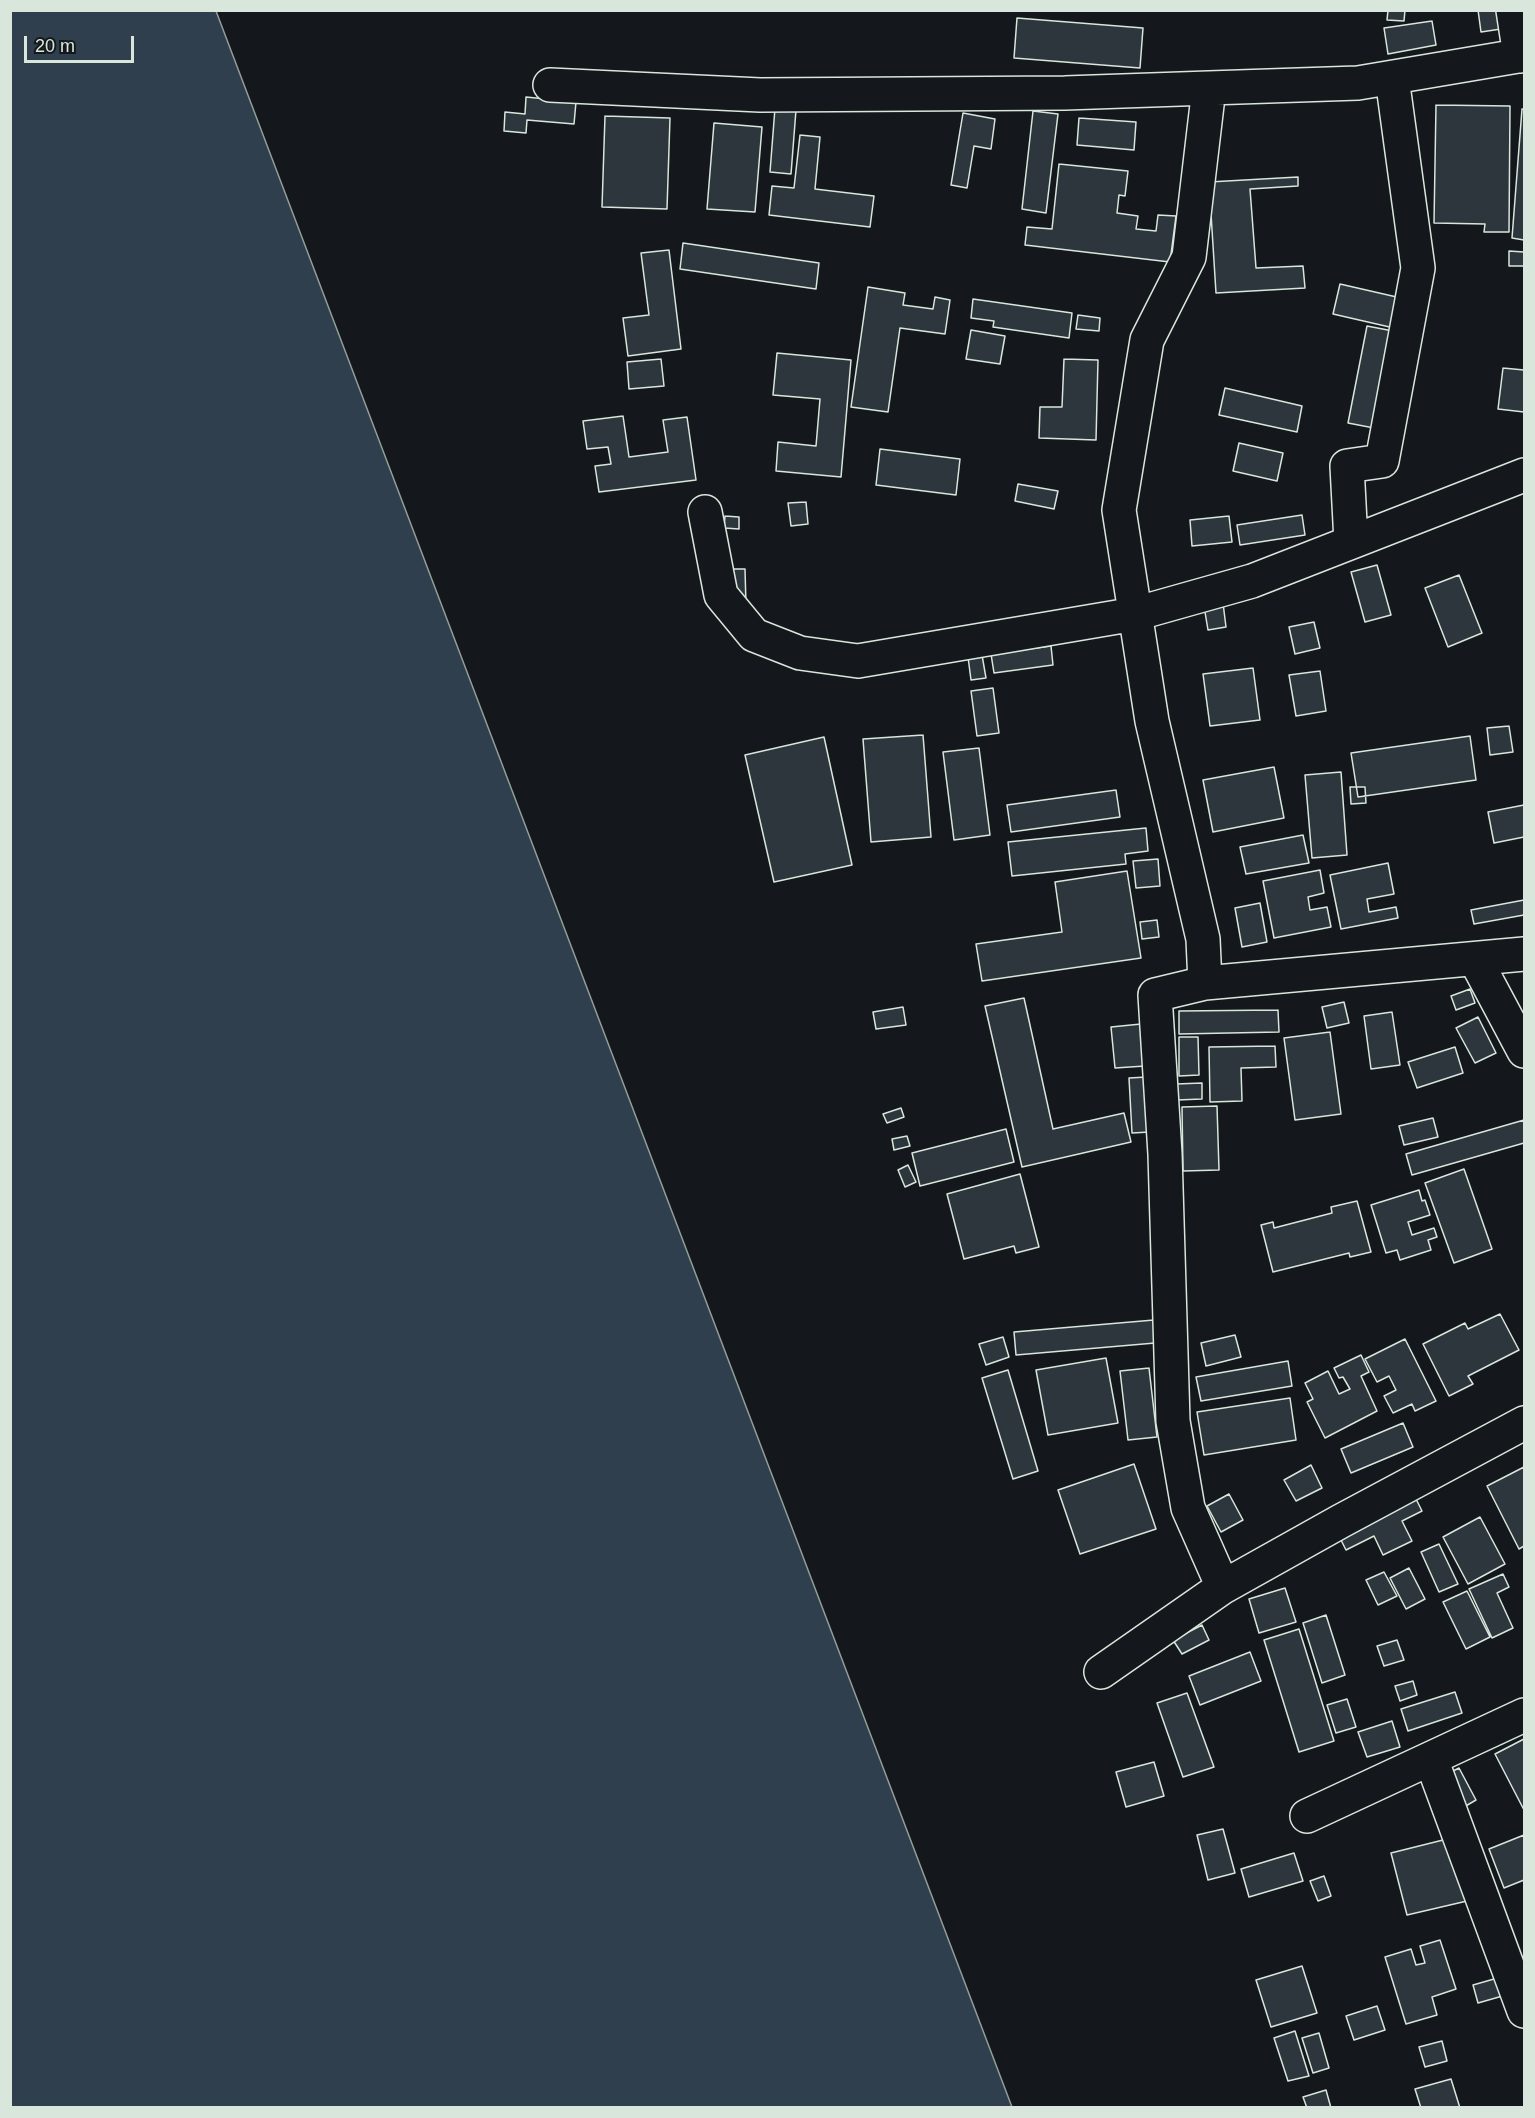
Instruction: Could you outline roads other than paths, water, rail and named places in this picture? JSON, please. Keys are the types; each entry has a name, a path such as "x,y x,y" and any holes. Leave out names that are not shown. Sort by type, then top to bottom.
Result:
{"street":[{"path":"550,86 760,95 1065,93 1358,83 1522,55 1513,10"},
{"path":"1351,542 1347,466 1383,461 1418,268 1392,78"},
{"path":"1205,983 1203,939 1152,721 1119,510 1147,340 1189,257 1209,88"},
{"path":"705,512 721,595 754,635 800,652 858,660 1135,614 1252,581 1524,475"},
{"path":"1223,1587 1188,1508 1173,1421 1165,1154 1155,995 1205,983 1524,954"},
{"path":"1475,959 1524,1051"},
{"path":"1101,1672 1223,1587 1524,1423"},
{"path":"1307,1816 1524,1715"},
{"path":"1431,1759 1524,2011"}],"water":[{"path":"11,10 216,11 1012,2107 11,2107"}]}
